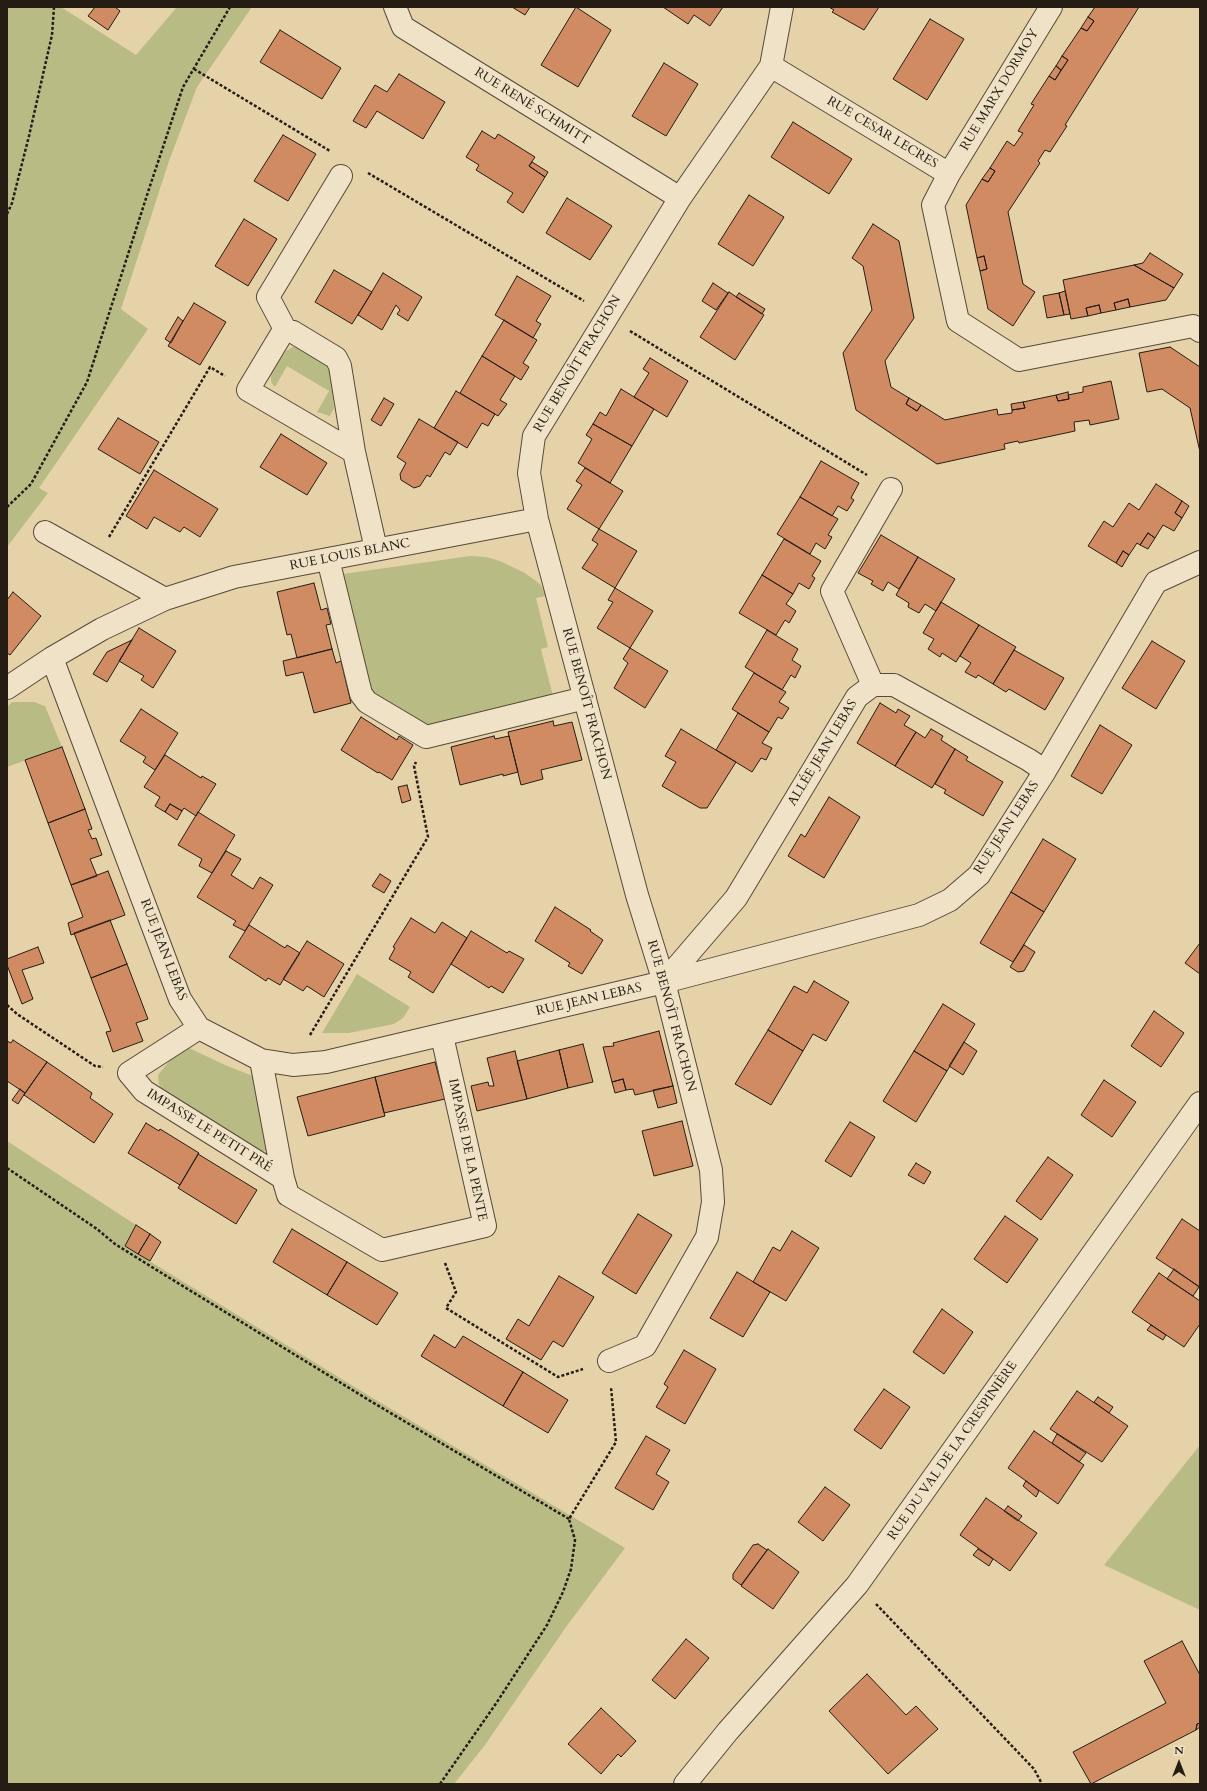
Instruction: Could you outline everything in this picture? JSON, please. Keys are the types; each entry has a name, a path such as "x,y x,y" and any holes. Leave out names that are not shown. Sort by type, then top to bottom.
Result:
{"street":[{"name":"RUE RENÉ SCHMITT","path":"394,7 403,27 680,198"},
{"path":"771,66 782,7"},
{"name":"RUE MARX DORMOY","path":"949,174 1051,7"},
{"name":"RUE BENOÎT FRACHON","path":"609,1362 645,1346 707,1237 713,1202 711,1170 664,982 637,895 537,520 529,473 534,436 680,198 771,66"},
{"name":"RUE CESAR LECRES","path":"771,66 949,174 933,204 958,321 1019,360 1193,326 1200,331"},
{"path":"286,331 268,297 345,169"},
{"path":"354,452 248,390 281,335 286,331 292,332 336,358 340,366 354,452 376,549"},
{"path":"892,489 832,591 872,685 894,685 1029,760 1044,771"},
{"name":"RUE LOUIS BLANC","path":"7,688 52,658 102,629 164,599 234,577 376,549 537,520"},
{"path":"45,532 164,599"},
{"path":"328,559 361,694 367,702 426,737 585,698"},
{"name":"RUE JEAN LEBAS","path":"52,658 180,999 199,1028 261,1060 292,1065 326,1062 442,1036 664,982 919,915 950,900 978,874 1044,771 1156,582 1200,562"},
{"name":"ALLÉE JEAN LEBAS","path":"664,982 736,898 857,697 872,685"},
{"path":"129,1073 199,1028"},
{"name":"IMPASSE DE LA PENTE","path":"261,1060 283,1178 288,1195 382,1250 485,1226 442,1036"},
{"name":"IMPASSE LE PETIT PRÉ","path":"129,1073 144,1091 283,1178"},
{"name":"RUE DU VAL DE LA CRESPINIÈRE","path":"685,1784 728,1731 857,1585 1200,1103"}],"path":[{"path":"7,214 12,203 29,136 52,35 54,7"},
{"path":"7,507 31,484 87,382 178,102 184,87 230,7"},
{"path":"194,69 345,169 607,315 637,336 892,489"},
{"path":"95,560 210,367 248,390"},
{"path":"292,1065 428,837 414,766 426,737"},
{"path":"7,1005 17,1014 95,1066 129,1073"},
{"path":"7,1168 97,1229 115,1244 372,1402 570,1519"},
{"path":"436,1238 456,1292 446,1308 558,1377 609,1362 616,1442 570,1519 575,1540 571,1569 563,1592 548,1625 440,1784"},
{"path":"857,1585 1034,1769 1042,1784"}],"green space":[{"path":"7,7 61,7 136,55 177,7 252,7 197,87 169,161 121,309 148,329 39,488 48,493 7,547"},
{"path":"293,347 299,347 327,364 330,370 334,408 330,416 317,412 329,391 287,366 275,387 271,382 271,373 286,351"},
{"path":"470,556 486,557 500,561 525,573 540,584 543,589 546,596 536,598 548,647 541,649 553,696 435,724 424,725 373,693 343,574"},
{"path":"12,702 34,702 45,706 62,747 7,767 7,707"},
{"path":"357,974 410,1007 403,1018 394,1024 349,1033 322,1033"},
{"path":"187,1047 253,1076 267,1149 266,1151 261,1152 165,1093 159,1085 158,1075 178,1050"},
{"path":"7,1141 136,1225 125,1246 371,1397 625,1548 566,1627 485,1745 454,1784 7,1784"},
{"path":"1200,1445 1200,1610 1104,1565"}],"building":[{"path":"95,7 115,7 120,11 108,30 88,16"},
{"path":"512,7 530,7 525,15"},
{"path":"576,7 611,30 578,87 541,65"},
{"path":"663,7 723,7 710,26 694,15 688,24"},
{"path":"829,7 879,7 864,30 832,12 834,10"},
{"path":"1095,7 1139,7 1065,125 1067,126 1050,152 1045,150 1038,161 1040,163 1008,212 1023,284 1035,292 1013,326 988,309 980,271 987,269 984,256 977,258 966,205 982,179 988,182 995,171 990,168 1007,141 1014,146 1023,133 1018,131 1034,105 1031,104 1049,76 1055,80 1068,60 1062,56 1081,28 1087,31 1094,21 1088,17"},
{"path":"1088,17 1094,21 1087,31 1081,28"},
{"path":"930,19 964,39 927,100 893,79"},
{"path":"280,30 341,68 322,99 260,62"},
{"path":"1062,56 1068,60 1061,70 1056,66"},
{"path":"664,63 698,84 666,136 632,116"},
{"path":"1056,66 1061,70 1055,80 1049,76"},
{"path":"399,74 445,102 423,139 377,111 366,128 353,121 375,85 387,92"},
{"path":"793,122 852,159 829,194 771,157"},
{"path":"482,131 495,139 498,134 535,157 529,166 545,177 523,213 507,202 513,193 476,170 479,165 466,157"},
{"path":"283,135 316,154 288,201 254,181"},
{"path":"532,162 548,172 545,177 529,166"},
{"path":"990,168 995,171 988,182 982,179"},
{"path":"749,195 784,217 753,266 718,244"},
{"path":"567,198 612,226 590,260 546,233"},
{"path":"244,219 277,239 248,286 215,266"},
{"path":"873,224 899,241 914,318 885,361 891,387 909,398 906,404 917,411 921,405 945,420 997,409 998,415 1012,413 1012,410 1025,408 1023,402 1056,395 1058,401 1069,399 1068,395 1083,392 1083,387 1111,381 1119,419 1090,425 1089,420 1074,422 1075,431 1019,443 1018,441 1004,444 1005,449 937,464 856,410 843,353 872,310 863,266 852,258"},
{"path":"1150,253 1183,274 1174,288 1134,265 1143,263"},
{"path":"984,256 987,269 980,271 977,258"},
{"path":"1134,265 1174,288 1166,300 1130,307 1128,299 1114,303 1116,310 1101,313 1099,305 1086,308 1088,316 1071,319 1063,280"},
{"path":"334,270 372,292 352,324 315,302"},
{"path":"383,273 422,297 408,321 397,314 400,310 396,305 382,330 358,315"},
{"path":"517,276 551,296 536,321 541,324 533,338 495,315"},
{"path":"713,283 728,293 716,310 702,301"},
{"path":"1065,291 1070,314 1064,315 1059,293"},
{"path":"729,292 764,315 735,360 700,337"},
{"path":"739,293 765,309 762,314 736,297"},
{"path":"1059,293 1064,315 1047,318 1043,296"},
{"path":"1128,299 1130,307 1116,310 1114,303"},
{"path":"194,303 226,322 200,365 168,346"},
{"path":"1099,305 1101,313 1088,316 1086,308"},
{"path":"178,317 183,321 171,343 165,339"},
{"path":"504,320 537,340 523,363 529,367 521,380 482,356"},
{"path":"1170,347 1200,367 1200,452 1190,408 1162,389 1147,392 1139,353"},
{"path":"482,356 515,376 500,400 507,404 498,416 460,393"},
{"path":"650,358 688,381 667,417 634,397 649,373 643,369"},
{"path":"621,389 654,409 632,446 593,424 600,412 606,416"},
{"path":"456,391 495,414 488,426 482,423 467,448 434,428"},
{"path":"1068,392 1069,399 1058,401 1056,395"},
{"path":"384,398 394,404 381,426 371,420"},
{"path":"909,398 921,405 917,411 906,404"},
{"path":"1023,402 1025,408 1012,410 1011,404"},
{"path":"118,418 159,442 140,474 98,449"},
{"path":"419,419 458,442 450,455 445,452 430,477 427,475 420,486 414,488 401,480 400,474 406,463 397,457"},
{"path":"593,424 632,446 610,483 578,463 592,439 586,435"},
{"path":"281,434 327,463 307,495 260,467"},
{"path":"821,461 859,483 851,498 854,500 847,511 838,506 832,516 800,497"},
{"path":"585,468 623,491 599,529 567,509 582,485 576,481"},
{"path":"154,470 218,509 200,537 184,527 180,532 154,517 147,529 126,516"},
{"path":"1156,484 1182,501 1175,513 1182,518 1174,531 1163,525 1155,538 1148,533 1140,545 1137,543 1129,555 1123,551 1116,563 1088,546 1104,521 1113,527 1129,503 1139,510"},
{"path":"800,497 838,519 828,535 832,537 825,549 816,543 810,554 777,534"},
{"path":"1182,501 1189,506 1182,518 1175,513"},
{"path":"599,529 637,551 615,588 582,568 598,544 592,540"},
{"path":"1148,533 1155,538 1148,549 1140,545"},
{"path":"881,535 918,557 899,589 888,582 883,591 871,584 873,581 858,573"},
{"path":"784,539 821,561 812,576 815,578 809,589 799,583 793,594 762,575"},
{"path":"1123,551 1129,555 1122,567 1116,563"},
{"path":"918,557 955,579 936,611 925,604 919,613 908,607 909,603 896,595"},
{"path":"762,575 793,594 786,604 796,611 789,623 785,620 776,635 739,613"},
{"path":"314,583 321,610 327,608 331,624 326,625 332,649 297,658 291,634 287,635 277,592"},
{"path":"615,588 653,611 630,648 597,628 613,602 608,600"},
{"path":"13,592 41,616 10,655 7,653 7,600"},
{"path":"941,602 979,625 956,662 942,653 940,657 928,649 934,639 923,633"},
{"path":"979,625 1016,647 993,684 978,675 976,678 965,672 971,663 960,656"},
{"path":"139,628 176,651 153,688 141,680 144,676 119,661"},
{"path":"767,630 798,649 792,660 801,666 795,678 791,675 782,690 745,667"},
{"path":"132,640 107,682 93,674 107,652"},
{"path":"1152,641 1185,661 1156,709 1122,688"},
{"path":"630,648 668,671 645,708 614,688 628,663 623,659"},
{"path":"332,649 336,663 341,661 351,703 314,713 303,672 286,676 283,661"},
{"path":"1014,650 1064,678 1045,710 1009,689 1006,692 993,684"},
{"path":"754,673 786,692 779,702 789,708 782,719 778,717 769,732 732,709"},
{"path":"880,703 896,713 898,709 910,716 904,725 916,732 895,766 857,743"},
{"path":"141,709 178,733 155,770 143,762 146,757 120,741"},
{"path":"738,713 769,732 762,743 772,748 766,760 761,758 752,772 716,750"},
{"path":"361,717 397,740 399,736 413,745 392,780 341,750"},
{"path":"553,721 554,726 572,722 582,760 541,770 543,779 521,785 508,732"},
{"path":"1100,725 1132,745 1102,794 1071,776"},
{"path":"681,729 736,762 707,808 700,808 662,786 676,762 665,756"},
{"path":"931,729 943,736 941,740 955,749 932,788 895,766 916,732 925,738"},
{"path":"494,736 495,739 509,736 518,772 503,776 503,774 460,785 451,747"},
{"path":"62,747 85,809 48,823 25,760"},
{"path":"955,749 968,757 966,760 1003,782 983,816 944,793 946,790 935,784"},
{"path":"165,755 201,778 202,776 216,784 196,816 184,808 182,811 170,804 165,812 155,806 160,797 144,787"},
{"path":"407,785 411,800 402,803 398,787"},
{"path":"829,797 860,817 824,878 788,856 801,834 805,837"},
{"path":"170,804 182,811 177,820 165,812"},
{"path":"85,809 92,829 88,830 92,839 96,838 102,855 90,859 97,876 71,885 48,823"},
{"path":"198,812 235,835 212,873 199,866 202,859 178,845"},
{"path":"1043,839 1076,859 1044,912 1011,892"},
{"path":"226,851 241,859 231,875 253,889 260,877 273,885 245,931 233,925 236,921 197,897"},
{"path":"108,871 125,915 71,935 68,923 83,917 71,885"},
{"path":"380,874 391,881 384,893 372,886"},
{"path":"1011,892 1044,912 1013,962 980,943"},
{"path":"555,907 591,930 590,931 603,940 582,974 568,966 570,963 535,941"},
{"path":"411,918 435,933 442,922 467,938 433,993 408,977 411,972 389,959 395,948 393,947"},
{"path":"110,920 127,964 91,978 74,933"},
{"path":"249,925 285,948 287,945 300,953 280,985 268,978 266,981 229,957"},
{"path":"471,931 507,953 509,951 524,959 503,993 491,986 489,988 451,964"},
{"path":"307,941 344,964 324,997 307,986 303,991 283,979"},
{"path":"1200,943 1200,974 1185,963"},
{"path":"1024,945 1035,952 1024,971 1018,972 1010,967"},
{"path":"38,947 44,963 22,970 33,999 22,1004 7,965 7,959"},
{"path":"127,964 148,1019 136,1023 143,1041 113,1052 106,1032 111,1031 91,978"},
{"path":"814,981 849,1002 826,1041 813,1034 803,1051 768,1030 794,986 807,993"},
{"path":"943,1004 975,1024 947,1071 914,1051"},
{"path":"1154,1011 1184,1033 1161,1067 1131,1046"},
{"path":"768,1030 803,1051 771,1105 735,1084"},
{"path":"659,1031 673,1086 635,1095 633,1089 626,1090 623,1079 612,1082 603,1047 614,1046 613,1043"},
{"path":"13,1040 47,1062 25,1093 7,1081 7,1041 11,1043"},
{"path":"964,1042 977,1051 963,1075 949,1066"},
{"path":"583,1044 593,1082 568,1088 559,1050"},
{"path":"559,1050 568,1088 527,1099 517,1061"},
{"path":"515,1051 527,1099 477,1111 471,1086 488,1082 489,1086 494,1086 487,1058"},
{"path":"914,1051 947,1071 916,1122 883,1101"},
{"path":"47,1062 92,1093 90,1098 113,1114 94,1143 24,1095"},
{"path":"435,1062 445,1099 384,1113 375,1077"},
{"path":"375,1077 385,1116 308,1136 297,1097"},
{"path":"623,1079 626,1090 615,1093 612,1082"},
{"path":"1104,1080 1136,1102 1112,1137 1081,1115"},
{"path":"673,1086 677,1103 658,1108 653,1090"},
{"path":"20,1089 25,1093 18,1104 12,1100"},
{"path":"682,1121 693,1166 654,1176 642,1131"},
{"path":"850,1122 875,1137 851,1177 825,1161"},
{"path":"146,1123 159,1131 160,1129 199,1153 180,1185 128,1153"},
{"path":"198,1154 257,1190 236,1224 178,1188"},
{"path":"1048,1157 1073,1175 1041,1220 1016,1201"},
{"path":"916,1163 931,1172 924,1184 908,1175"},
{"path":"638,1214 672,1235 636,1294 602,1273"},
{"path":"1005,1216 1038,1239 1007,1283 974,1259"},
{"path":"1182,1219 1200,1231 1200,1287 1156,1258"},
{"path":"136,1225 150,1234 138,1254 125,1246"},
{"path":"292,1229 347,1262 327,1295 273,1262"},
{"path":"792,1231 819,1248 786,1301 753,1282 773,1247 780,1251"},
{"path":"150,1234 161,1242 150,1261 138,1254"},
{"path":"347,1262 398,1293 377,1325 327,1295"},
{"path":"1174,1269 1199,1287 1193,1296 1167,1279"},
{"path":"737,1272 770,1292 743,1337 710,1318"},
{"path":"1159,1273 1200,1301 1200,1324 1184,1347 1132,1312"},
{"path":"559,1276 594,1297 563,1347 553,1341 541,1360 506,1339 518,1319 529,1326"},
{"path":"942,1309 973,1332 944,1374 913,1352"},
{"path":"1151,1325 1166,1335 1163,1340 1147,1330"},
{"path":"434,1335 455,1348 463,1336 523,1372 503,1406 421,1356"},
{"path":"684,1350 716,1369 685,1424 656,1407 668,1387 664,1384"},
{"path":"523,1372 568,1400 548,1433 503,1406"},
{"path":"884,1389 910,1407 881,1449 854,1430"},
{"path":"1077,1391 1128,1426 1102,1462 1050,1429"},
{"path":"1098,1397 1113,1407 1109,1413 1094,1402"},
{"path":"1034,1431 1084,1465 1058,1504 1008,1468"},
{"path":"1057,1434 1086,1453 1079,1462 1052,1443"},
{"path":"646,1436 670,1450 656,1474 669,1482 653,1510 615,1488"},
{"path":"1026,1481 1039,1491 1036,1497 1023,1486"},
{"path":"825,1487 850,1505 823,1541 798,1522"},
{"path":"986,1498 1037,1533 1010,1571 960,1535"},
{"path":"1008,1506 1022,1516 1018,1521 1004,1511"},
{"path":"758,1544 767,1550 741,1585 733,1579 733,1574 753,1545"},
{"path":"768,1549 799,1572 773,1609 741,1586"},
{"path":"978,1549 993,1559 989,1566 973,1555"},
{"path":"686,1639 709,1658 675,1699 652,1680"},
{"path":"1182,1641 1200,1675 1200,1723 1197,1724 1196,1730 1091,1784 1073,1752 1166,1703 1144,1661"},
{"path":"867,1674 906,1715 916,1706 938,1729 888,1774 829,1711"},
{"path":"601,1708 636,1741 621,1757 618,1754 601,1774 568,1744"},
{"path":"1200,1723 1200,1727 1196,1730 1197,1724"}]}
